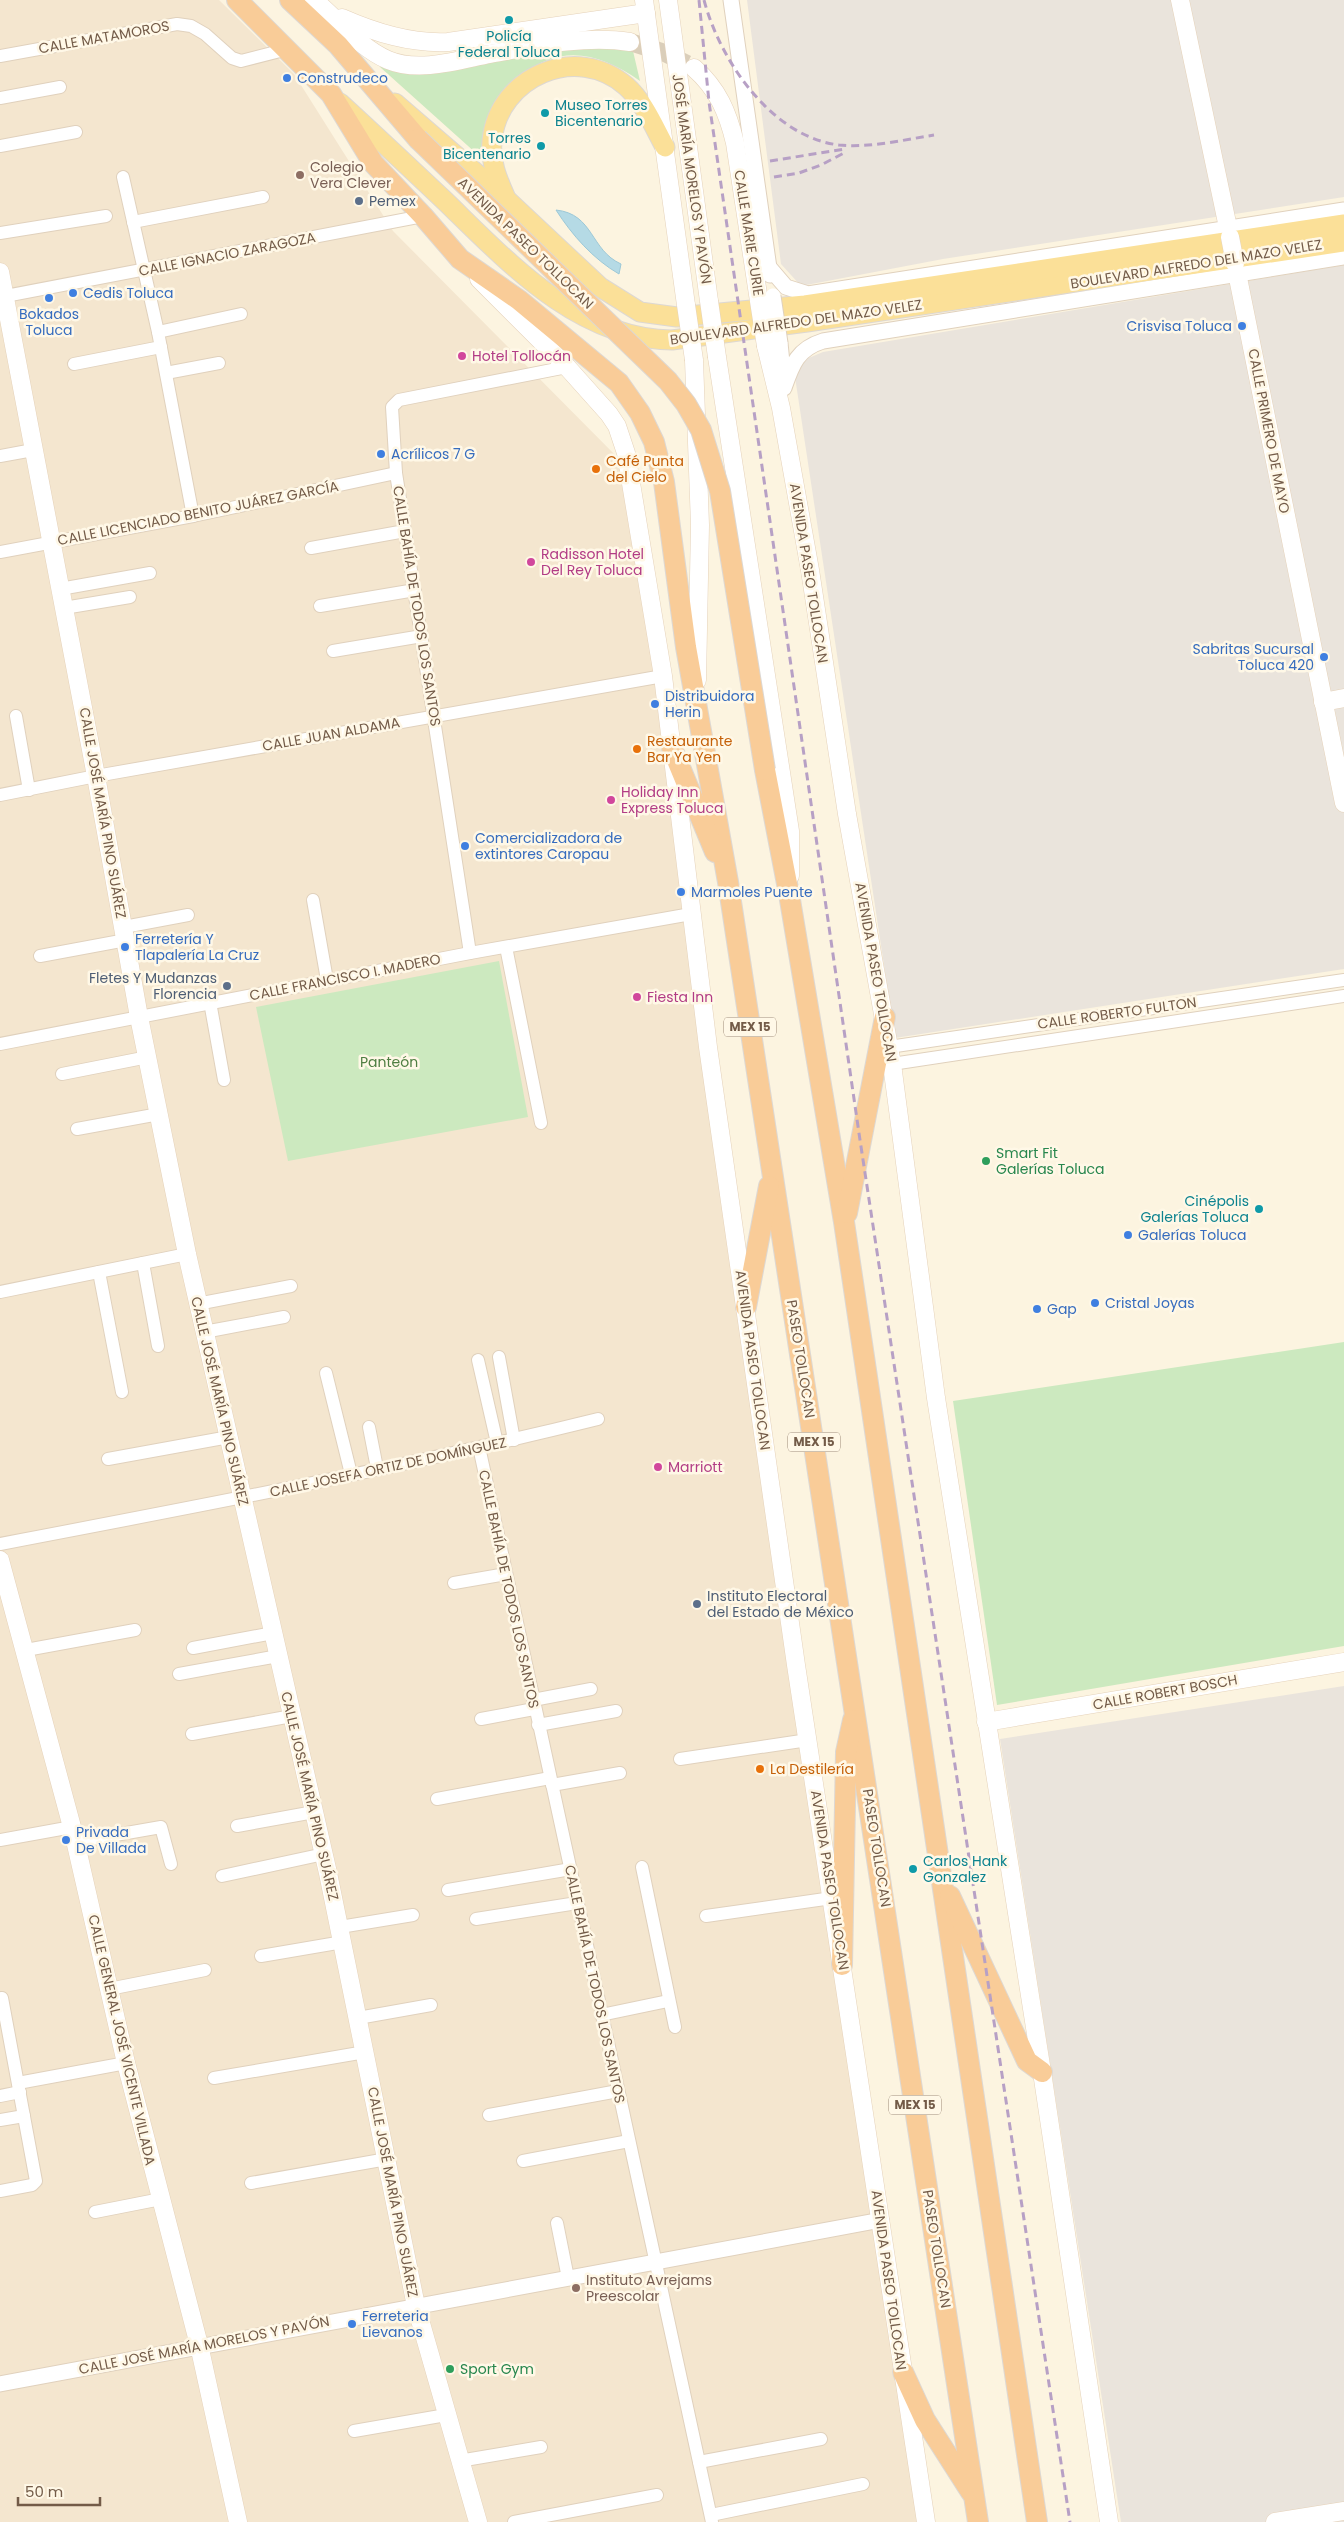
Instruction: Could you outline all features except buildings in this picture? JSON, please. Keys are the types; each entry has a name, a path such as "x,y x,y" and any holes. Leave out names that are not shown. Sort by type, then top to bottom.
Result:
{"highway":[{"name":"AVENIDA PASEO TOLLOCAN","path":"237,0 284,50 331,94 373,163 460,259 519,300 611,376 619,383 640,413 654,442 664,482 696,701"},
{"name":"AVENIDA PASEO TOLLOCAN","path":"290,0 338,44 418,140 668,381 686,404 701,430 720,491 765,770 788,894"},
{"path":"307,0 338,44"},
{"name":"PASEO TOLLOCAN","path":"696,701 728,882 856,1711 978,2522"},
{"path":"672,748 728,882"},
{"path":"788,894 844,1222 1037,2522"},
{"path":"844,1222 852,1194 884,1017"},
{"path":"746,1307 751,1269 772,1172"},
{"path":"842,1965 846,1752 856,1711"},
{"path":"939,1869 1027,2061 1042,2072"},
{"path":"903,2372 925,2420 975,2499"}],"main road":[{"path":"314,0 365,45 388,60 403,65 445,62 591,40 630,42"},
{"name":"JOSÉ MARÍA MORELOS Y PAVÓN","path":"668,0 717,357 790,831 792,861 788,894"},
{"name":"CALLE PRIMERO DE MAYO","path":"1180,0 1344,803"},
{"path":"329,13 381,33 428,43 448,42 645,6"},
{"name":"JOSÉ MARÍA MORELOS Y PAVÓN","path":"645,6 694,360 700,525 696,701"},
{"path":"506,199 496,175 492,153 496,120 514,92 531,78 551,69 585,67 617,80 641,104 665,147"},
{"name":"CALLE MARIE CURIE","path":"694,68 717,93 730,121 736,143 766,299 781,408"},
{"name":"BOULEVARD ALFREDO DEL MAZO VELEZ","path":"376,88 506,199 607,292 640,312 677,317 805,305 1344,224"},
{"name":"BOULEVARD ALFREDO DEL MAZO VELEZ","path":"331,94 532,282 593,320 626,334 652,339 672,340 807,322 1344,242"},
{"name":"AVENIDA PASEO TOLLOCAN","path":"460,259 567,367 609,414 616,426 626,453 663,676 691,914 746,1307 808,1740 926,2522"},
{"name":"CALLE JOSÉ MARÍA PINO SUÁREZ","path":"0,272 3,297 96,776 139,1017 187,1254 324,1854 416,2306 478,2522"},
{"name":"AVENIDA PASEO TOLLOCAN","path":"781,408 810,570 847,814 891,1056 936,1398 1042,2072 1109,2522"},
{"path":"1323,702 1344,698"},
{"name":"CALLE GENERAL JOSÉ VICENTE VILLADA","path":"0,1560 26,1650 74,1835 126,2063 199,2345 238,2522"},
{"name":"CALLE ROBERT BOSCH","path":"986,1722 1344,1662"},
{"path":"1275,2522 1344,2511"}],"street":[{"path":"731,0 768,266 766,299"},
{"name":"CALLE MATAMOROS","path":"0,56 177,24 191,26 205,34 232,58 241,61 284,50"},
{"path":"0,98 60,87"},
{"path":"0,146 76,132"},
{"path":"123,177 158,332 193,516"},
{"path":"133,222 264,197"},
{"name":"BOULEVARD ALFREDO DEL MAZO VELEZ","path":"768,266 786,287 808,294 1229,233 1246,225 1344,210"},
{"path":"0,233 106,216"},
{"name":"CALLE IGNACIO ZARAGOZA","path":"3,297 423,216"},
{"name":"BOULEVARD ALFREDO DEL MAZO VELEZ","path":"784,388 789,370 798,355 809,346 822,341 1236,268 1344,257"},
{"path":"158,332 241,314"},
{"name":"AVENIDA PASEO TOLLOCAN","path":"773,345 784,388 781,408"},
{"path":"74,364 161,347"},
{"path":"166,373 219,363"},
{"name":"CALLE BAHÍA DE TODOS LOS SANTOS","path":"470,953 396,473 391,411 395,402 567,367"},
{"path":"0,456 33,450"},
{"name":"CALLE LICENCIADO BENITO JUÁREZ GARCÍA","path":"1,548 193,516 396,473"},
{"path":"310,548 405,531"},
{"path":"60,589 150,572"},
{"path":"320,606 415,590"},
{"path":"64,608 130,597"},
{"path":"333,651 422,636"},
{"name":"CALLE JUAN ALDAMA","path":"0,796 96,776 663,676"},
{"path":"16,716 29,790"},
{"path":"313,900 326,980"},
{"name":"CALLE FRANCISCO I. MADERO","path":"0,1044 326,980 691,914"},
{"path":"40,956 188,915"},
{"path":"506,947 541,1123"},
{"name":"CALLE ROBERTO FULTON","path":"891,1056 1344,980"},
{"name":"CALLE ROBERTO FULTON","path":"891,1056 1344,996"},
{"path":"210,1002 224,1080"},
{"path":"62,1074 148,1057"},
{"path":"77,1129 159,1114"},
{"path":"0,1292 187,1254"},
{"path":"143,1263 158,1346"},
{"path":"99,1272 122,1392"},
{"path":"198,1304 291,1286"},
{"path":"204,1332 284,1317"},
{"path":"499,1357 514,1440"},
{"path":"478,1360 497,1443"},
{"path":"326,1373 351,1474"},
{"name":"CALLE JOSEFA ORTIZ DE DOMÍNGUEZ","path":"0,1544 243,1498 514,1440 598,1419"},
{"path":"368,1427 377,1468"},
{"path":"108,1458 229,1437"},
{"name":"CALLE BAHÍA DE TODOS LOS SANTOS","path":"478,1447 571,1869 628,2141 712,2518"},
{"path":"454,1583 506,1574"},
{"path":"26,1650 135,1630"},
{"path":"193,1648 273,1633"},
{"path":"179,1674 278,1656"},
{"path":"481,1719 590,1689"},
{"path":"538,1725 616,1711"},
{"path":"192,1734 292,1716"},
{"path":"680,1759 808,1740"},
{"path":"437,1799 551,1781 620,1773"},
{"path":"237,1826 314,1812"},
{"path":"0,1840 161,1827 171,1864"},
{"path":"222,1876 324,1854"},
{"path":"642,1867 668,2001 675,2027"},
{"path":"448,1890 571,1869"},
{"path":"706,1916 832,1898"},
{"path":"476,1920 577,1903"},
{"path":"261,1956 412,1915"},
{"path":"109,1988 205,1970"},
{"path":"0,2191 35,2183 2,1998"},
{"path":"601,2015 668,2001"},
{"path":"358,2018 431,2006"},
{"path":"214,2078 365,2052"},
{"path":"0,2096 19,2088 126,2063"},
{"path":"489,2115 618,2091"},
{"path":"0,2120 24,2116"},
{"path":"523,2161 628,2141"},
{"path":"251,2183 387,2159"},
{"path":"95,2212 160,2199"},
{"name":"CALLE JOSÉ MARÍA MORELOS Y PAVÓN","path":"0,2384 199,2345 881,2220"},
{"path":"557,2222 568,2278"},
{"path":"354,2431 446,2414"},
{"path":"699,2462 821,2439"},
{"path":"459,2461 541,2447"},
{"path":"712,2518 863,2484"},
{"path":"514,2522 657,2495"}],"shaded area":[{"path":"0,0 219,0 294,74 393,231 627,467 932,2522 0,2522"},
{"path":"747,0 1344,0 1344,197 943,259 801,286 781,264"},
{"path":"1344,265 1344,969 895,1038 795,377 804,360 823,352"},
{"path":"1344,1686 1344,2522 1121,2522 1000,1739"}],"green space":[{"path":"601,45 633,51 640,81 625,71 595,58 566,56 551,59 536,66 508,87 499,112 487,163 380,67 382,64 481,63"},
{"name":"Panteón","path":"499,961 528,1117 288,1161 256,1007"},
{"path":"1344,1342 1344,1646 997,1705 953,1401"}],"water":[{"path":"556,210 578,218 585,225 603,250 621,264 619,274 600,261 584,246"}],"tunnel":[{"path":"630,42 665,53 687,64"}],"railway":[{"path":"699,0 709,102 860,1140 1070,2522"},
{"path":"704,0 722,47 736,71 771,112 792,128 815,139 851,146 886,143 934,135"},
{"path":"770,161 845,149"},
{"path":"774,177 799,173 821,165 844,153"}],"place":[{"name":"Policía Federal Toluca","path":"509,20"},
{"name":"Construdeco","path":"287,78"},
{"name":"Museo Torres Bicentenario","path":"545,113"},
{"name":"Torres Bicentenario","path":"541,146"},
{"name":"Colegio Vera Clever","path":"300,175"},
{"name":"Pemex","path":"359,201"},
{"name":"Cedis Toluca","path":"73,293"},
{"name":"Bokados Toluca","path":"49,298"},
{"name":"Crisvisa Toluca","path":"1242,326"},
{"name":"Hotel Tollocán","path":"462,356"},
{"name":"Acrílicos 7 G","path":"381,454"},
{"name":"Café Punta del Cielo","path":"596,469"},
{"name":"Radisson Hotel Del Rey Toluca","path":"531,562"},
{"name":"Sabritas Sucursal Toluca 420","path":"1324,657"},
{"name":"Distribuidora Herin","path":"655,704"},
{"name":"Restaurante Bar Ya Yen","path":"637,749"},
{"name":"Holiday Inn Express Toluca","path":"611,800"},
{"name":"Comercializadora de extintores Caropau","path":"465,846"},
{"name":"Marmoles Puente","path":"681,892"},
{"name":"Ferretería Y Tlapalería La Cruz","path":"125,947"},
{"name":"Fletes Y Mudanzas Florencia","path":"227,986"},
{"name":"Fiesta Inn","path":"637,997"},
{"name":"Smart Fit Galerías Toluca","path":"986,1161"},
{"name":"Cinépolis Galerías Toluca","path":"1259,1209"},
{"name":"Galerías Toluca","path":"1128,1235"},
{"name":"Cristal Joyas","path":"1095,1303"},
{"name":"Gap","path":"1037,1309"},
{"name":"Marriott","path":"658,1467"},
{"name":"Instituto Electoral del Estado de México","path":"697,1604"},
{"name":"La Destilería","path":"760,1769"},
{"name":"Privada De Villada","path":"66,1840"},
{"name":"Carlos Hank Gonzalez","path":"913,1869"},
{"name":"Instituto Avrejams Preescolar","path":"576,2288"},
{"name":"Ferreteria Lievanos","path":"352,2324"},
{"name":"Sport Gym","path":"450,2369"}]}
